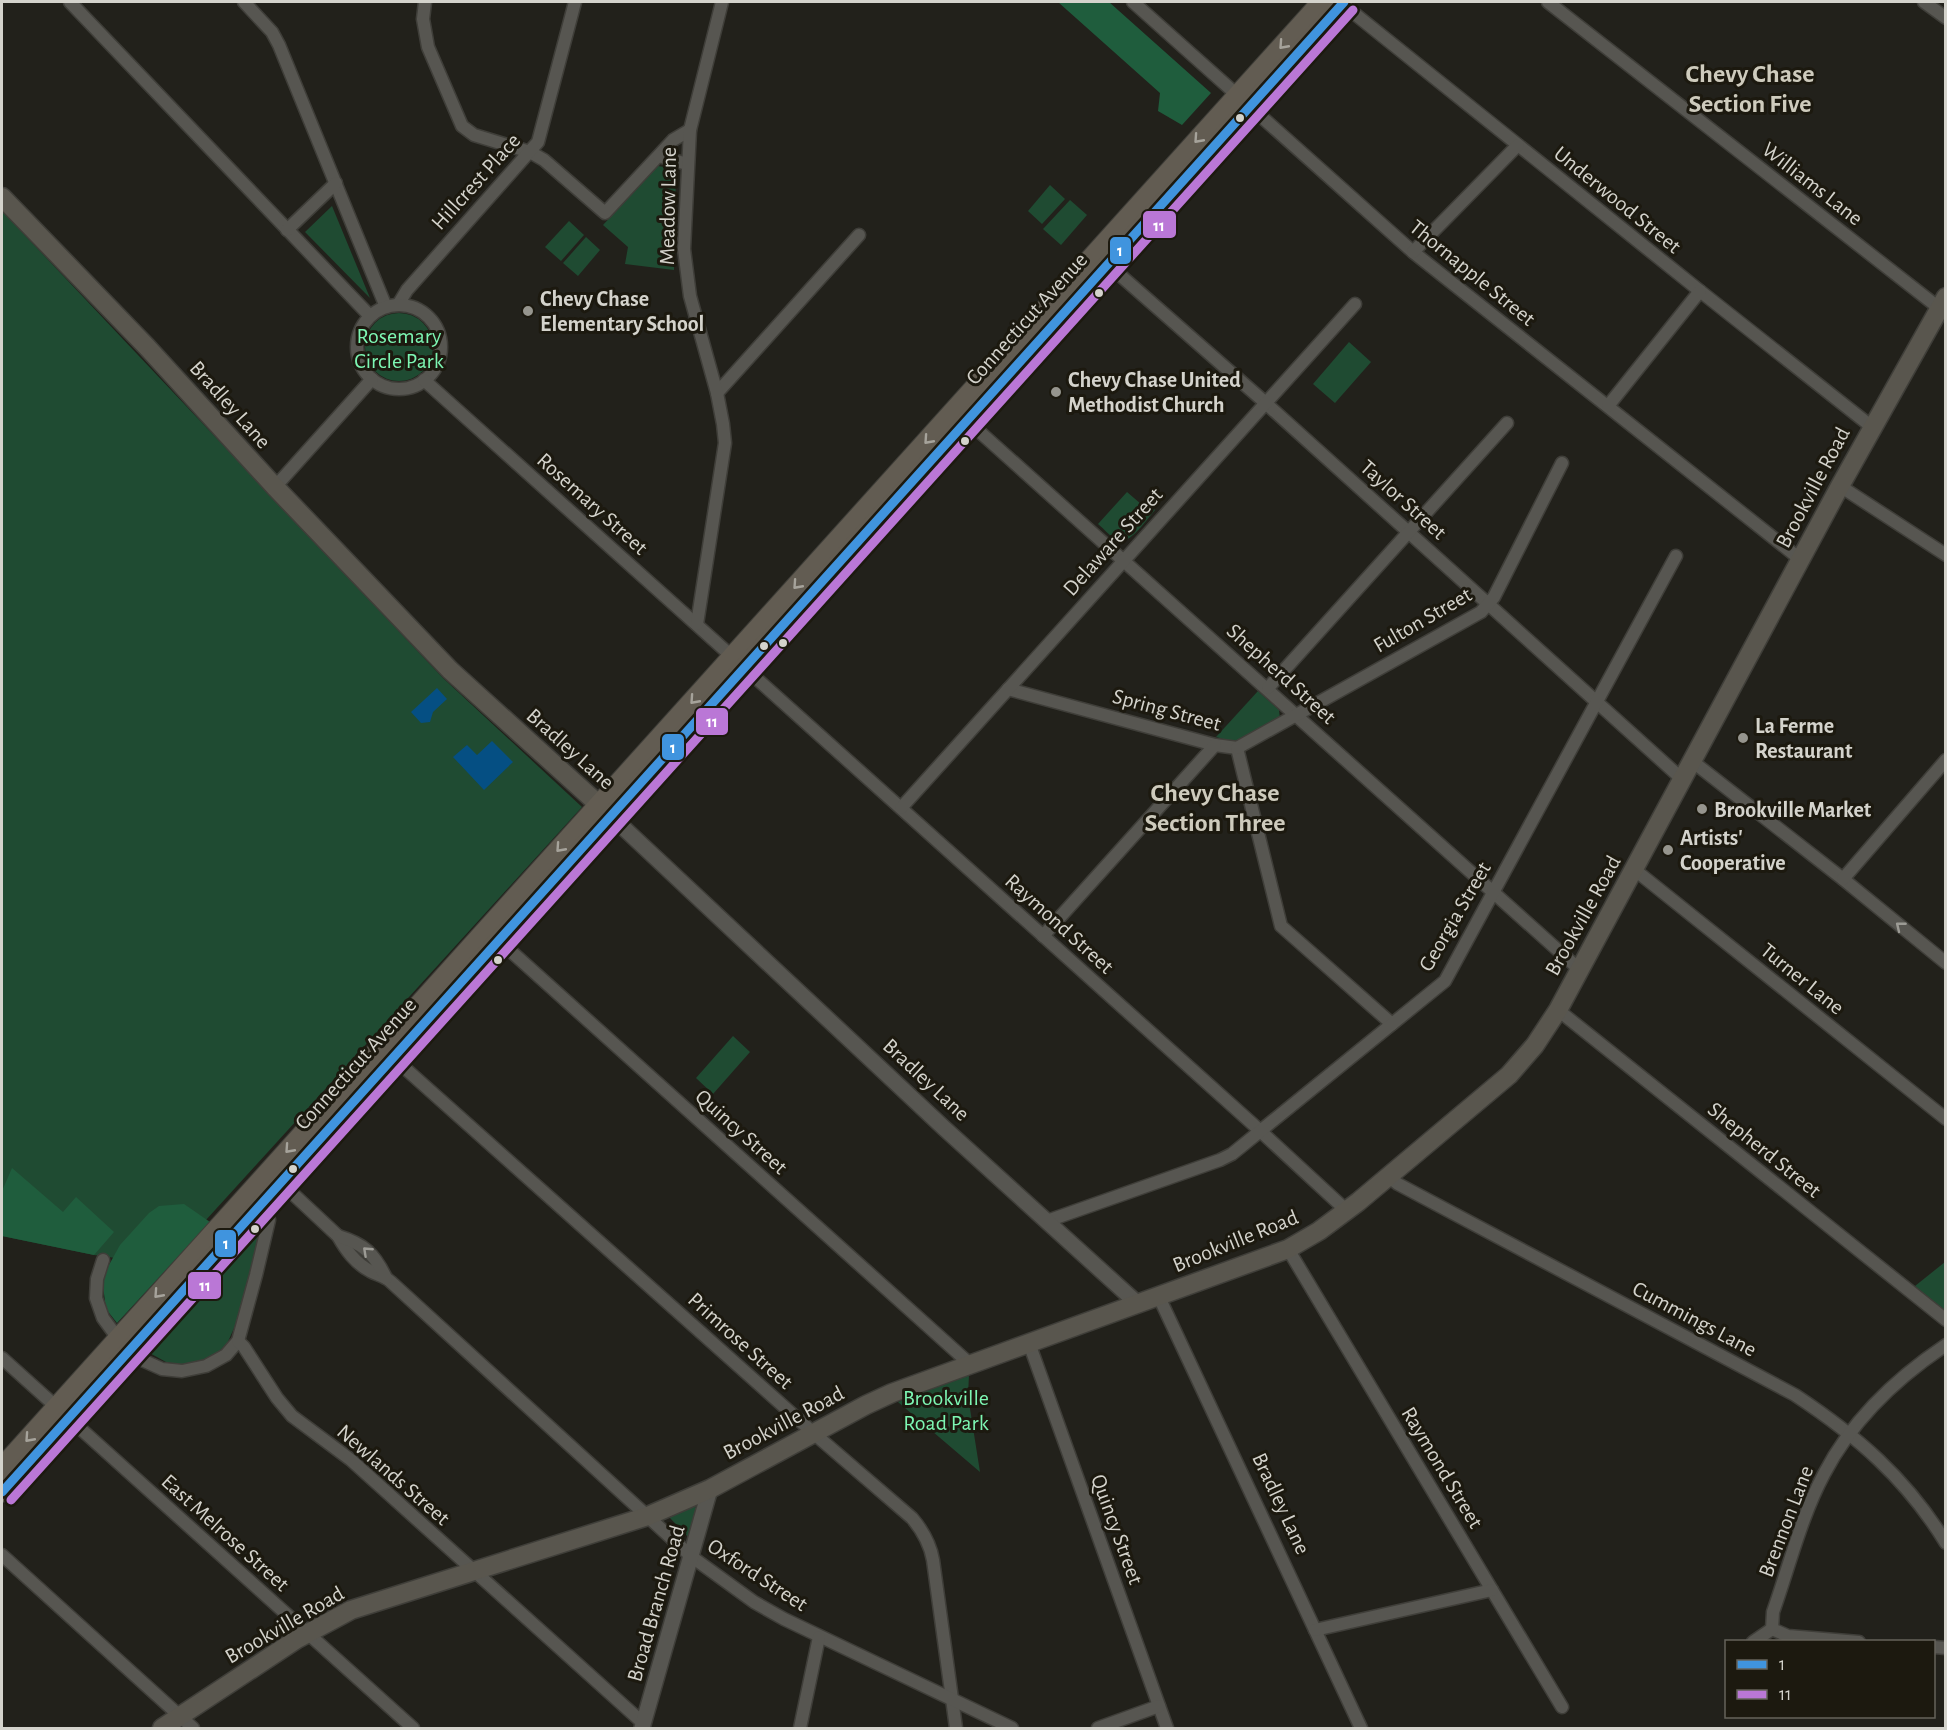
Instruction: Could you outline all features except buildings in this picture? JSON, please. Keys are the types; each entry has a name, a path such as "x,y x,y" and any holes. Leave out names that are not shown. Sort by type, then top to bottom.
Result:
{"main road":[{"name":"Connecticut Avenue","path":"1244,101 1322,2"},
{"name":"Connecticut Avenue","path":"2,1492 63,1413 274,1177 1244,101 1342,2"},
{"name":"Bradley Lane","path":"2,197 147,347 275,487 450,670 605,810"},
{"name":"Brookville Road","path":"162,1728 186,1723 307,1632 336,1616 370,1602 648,1516 710,1489 892,1393 1288,1249 1319,1231 1389,1177 1509,1075 1535,1045 1558,1010 1800,559 1942,302"},
{"name":"Connecticut Avenue","path":"125,1344 264,1201 274,1177"},
{"name":"Connecticut Avenue","path":"2,1468 63,1413"}],"street":[{"path":"70,2 370,316"},
{"path":"244,2 272,32 279,45 336,183 392,306"},
{"path":"425,2 423,19 428,47 458,120 466,130 474,135 530,152 544,159 605,213 674,140 690,130"},
{"name":"Hillcrest Place","path":"392,306 538,142 575,2"},
{"name":"Meadow Lane","path":"697,624 724,455 723,424 717,393 690,296 684,249 687,164 690,130 722,2"},
{"name":"Thornapple Street","path":"1133,2 1413,252 1800,559"},
{"name":"Underwood Street","path":"1342,2 1872,427"},
{"name":"Williams Lane","path":"1548,2 1942,302"},
{"path":"1924,2 1946,18"},
{"path":"1413,252 1518,145"},
{"path":"659,156 687,164"},
{"path":"287,230 336,183"},
{"path":"717,393 859,235"},
{"name":"Taylor Street","path":"1101,259 1265,403 1682,779"},
{"path":"1608,406 1700,291"},
{"name":"Delaware Street","path":"901,808 1355,304"},
{"path":"392,306 411,307 423,312 432,321 438,333 441,346 439,359 433,371 412,387 398,389 384,386 372,379 363,368 358,355 361,328 370,316 392,306"},
{"path":"275,487 372,379"},
{"name":"Rosemary Street","path":"424,380 739,662"},
{"name":"Shepherd Street","path":"961,415 1580,970"},
{"path":"1268,688 1507,423"},
{"name":"Fulton Street","path":"1237,748 1481,612 1494,597 1562,463"},
{"path":"1840,486 1946,555"},
{"name":"Georgia Street","path":"1047,1221 1220,1160 1260,1131 1445,981 1676,556"},
{"name":"Raymond Street","path":"739,662 1347,1210"},
{"name":"Spring Street","path":"1008,688 1215,745 1237,748 1281,926 1392,1024"},
{"path":"1044,936 1215,745"},
{"path":"1692,760 1844,879 1946,963"},
{"path":"1844,879 1946,760"},
{"name":"Bradley Lane","path":"605,810 863,1053 1138,1304"},
{"name":"Turner Lane","path":"1635,870 1946,1119"},
{"name":"Quincy Street","path":"492,935 970,1364"},
{"name":"Shepherd Street","path":"1558,1010 1946,1320"},
{"name":"Primrose Street","path":"387,1052 813,1433 912,1518 927,1539 933,1560 956,1728"},
{"name":"Oxford Street","path":"274,1177 338,1236 363,1246 372,1255 386,1278 692,1557 754,1602 819,1637 1012,1728"},
{"name":"Cummings Lane","path":"1389,1177 1407,1189 1795,1395 1850,1433 1891,1470 1932,1520 1946,1543"},
{"path":"103,1260 97,1279 96,1298 103,1318 125,1344 152,1365 162,1369 182,1371 206,1366 218,1360 238,1341 269,1220 264,1201"},
{"name":"Raymond Street","path":"1288,1249 1562,1707"},
{"name":"Bradley Lane","path":"1159,1297 1361,1728"},
{"name":"Newlands Street","path":"238,1341 292,1416 351,1460 643,1726"},
{"name":"Quincy Street","path":"1029,1343 1167,1728"},
{"name":"Brennon Lane","path":"1772,1629 1773,1612 1814,1495 1824,1473 1850,1433 1886,1391 1920,1362 1946,1345"},
{"name":"East Melrose Street","path":"2,1358 414,1728"},
{"name":"Broad Branch Road","path":"643,1726 710,1489"},
{"path":"2,1555 186,1723"},
{"path":"1314,1630 1492,1590"},
{"path":"1755,1640 1772,1629 1788,1636 1845,1640"},
{"path":"800,1728 819,1637"},
{"path":"1098,1728 1159,1706"}],"green space":[{"path":"1058,2 1109,2 1211,93 1182,125 1158,111 1160,93"},
{"path":"658,166 676,169 674,270 625,264 628,247 603,225"},
{"path":"1050,185 1065,199 1042,224 1028,211"},
{"path":"1070,200 1087,215 1061,245 1043,229"},
{"path":"332,206 370,298 305,232"},
{"path":"2,211 443,678 582,807 165,1265 94,1255 2,1236"},
{"path":"569,221 584,235 561,261 545,247"},
{"path":"586,237 600,250 578,276 563,263"},
{"name":"Rosemary Circle Park","path":"399,313 412,316 423,323 430,334 433,347 430,360 423,371 412,378 399,381 386,378 375,371 368,360 365,347 368,334 375,323 386,316"},
{"path":"1349,342 1371,362 1335,403 1313,384"},
{"path":"1127,492 1141,504 1145,501 1155,510 1132,536 1121,541 1116,540 1098,524"},
{"path":"1258,691 1279,710 1280,719 1237,743 1216,737"},
{"path":"733,1036 750,1052 713,1094 696,1078"},
{"path":"12,1168 63,1212 76,1197 114,1232 94,1255 2,1236 2,1191"},
{"path":"184,1204 210,1222 117,1323 106,1309 103,1286 105,1272 120,1245 149,1213 159,1206"},
{"path":"262,1224 238,1319 227,1344 214,1356 184,1365 166,1362 146,1351"},
{"path":"1945,1262 1945,1312 1915,1286"},
{"name":"Brookville Road Park","path":"969,1375 968,1396 980,1472 898,1402 958,1377"},
{"path":"694,1505 697,1509 691,1540 669,1517"}],"water":[{"path":"437,688 447,699 433,712 430,722 421,723 411,712"},
{"path":"492,741 513,762 484,790 453,757 467,745 477,755"}],"transit line":[{"name":"1","path":"2,1492 1344,2"},
{"name":"11","path":"11,1500 1353,10"}],"place":[{"name":"Chevy Chase Elementary School","path":"528,311"},
{"name":"Chevy Chase United Methodist Church","path":"1056,392"},
{"name":"La Ferme Restaurant","path":"1743,738"},
{"name":"Brookville Market","path":"1702,809"},
{"name":"Artists' Cooperative","path":"1668,850"}],"district":[{"name":"Chevy Chase Section Five","path":"1750,88"},
{"name":"Chevy Chase Section Three","path":"1215,807"}]}
